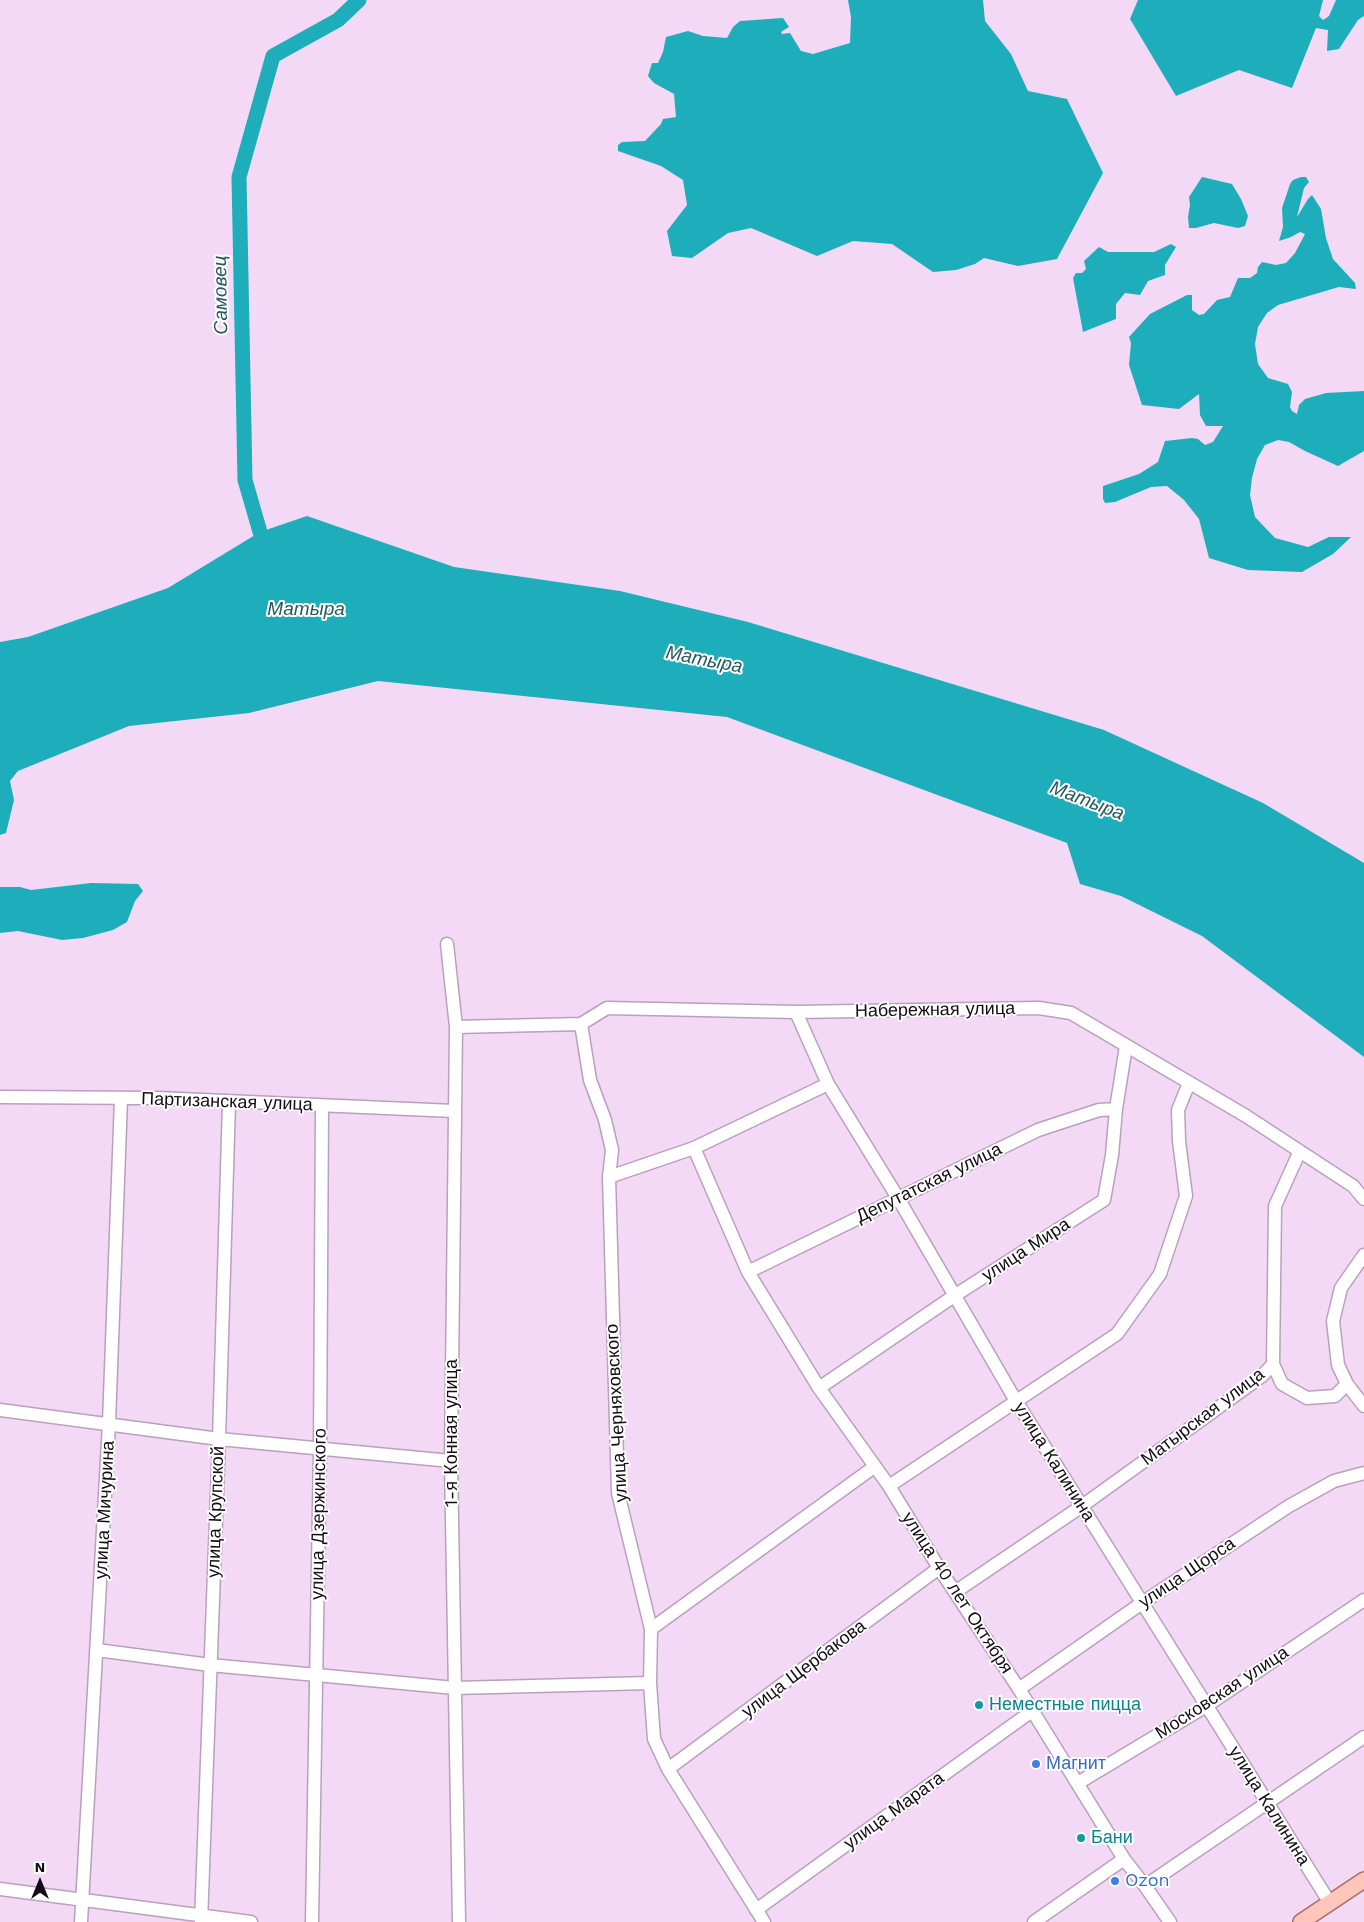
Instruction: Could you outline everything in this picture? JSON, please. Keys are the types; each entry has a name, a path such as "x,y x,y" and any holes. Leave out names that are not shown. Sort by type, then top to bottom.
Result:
{"main road":[{"path":"1301,1922 1364,1880"}],"street":[{"name":"1-я Конная улица","path":"447,944 456,1027 451,1461 460,1922"},
{"name":"Набережная улица","path":"581,1024 607,1008 796,1012 1039,1008 1072,1013 1246,1116 1353,1186 1364,1199"},
{"name":"улица Калинина","path":"796,1012 828,1084 898,1198 1016,1401 1330,1903"},
{"path":"456,1027 581,1024"},
{"name":"улица Черняховского","path":"581,1024 590,1080 605,1120 612,1150 609,1177 618,1493 651,1629 650,1683 654,1739 668,1769 764,1922"},
{"name":"улица Мира","path":"818,1388 954,1296 1104,1200 1112,1155 1116,1109 1126,1046"},
{"path":"888,1486 1117,1334 1160,1274 1186,1196 1179,1141 1178,1110 1189,1083"},
{"path":"609,1177 694,1148 828,1084"},
{"name":"Партизанская улица","path":"0,1097 157,1098 454,1111"},
{"name":"улица Мичурина","path":"81,1922 109,1423 121,1098"},
{"name":"улица Крупской","path":"201,1919 219,1440 228,1102"},
{"name":"улица Дзержинского","path":"312,1922 320,1449 322,1106"},
{"name":"Депутатская улица","path":"748,1272 1038,1130 1099,1110 1116,1109"},
{"name":"улица 40 лет Октября","path":"694,1148 748,1272 818,1388 888,1486 939,1568 1019,1689 1124,1859 1170,1922"},
{"name":"Матырская улица","path":"955,1592 1082,1506 1262,1376 1273,1364 1275,1206 1299,1152"},
{"path":"1364,1254 1341,1288 1333,1321 1338,1364 1347,1384 1364,1406"},
{"path":"1273,1364 1282,1384 1307,1398 1336,1396 1347,1384"},
{"path":"0,1410 109,1423 219,1440 451,1461"},
{"path":"651,1629 874,1466"},
{"name":"улица Щорса","path":"1019,1689 1142,1603 1289,1506 1334,1481 1364,1473"},
{"name":"улица Щербакова","path":"668,1769 939,1568"},
{"name":"Московская улица","path":"1078,1783 1206,1706 1364,1600"},
{"path":"97,1650 210,1665 455,1688 650,1683"},
{"name":"улица Марата","path":"756,1910 1032,1711"},
{"path":"1145,1886 1364,1737"},
{"path":"1034,1922 1124,1859"},
{"path":"0,1889 201,1919 251,1922"}],"water":[{"path":"848,0 983,0 985,21 1011,54 1028,91 1067,99 1103,173 1057,259 1018,266 984,258 975,264 956,270 933,272 892,244 853,241 817,256 751,228 728,233 692,258 672,256 667,231 687,205 683,180 661,166 618,151 618,145 622,142 645,141 661,124 663,119 676,117 674,94 654,83 648,76 652,63 658,63 663,52 666,37 688,31 703,36 727,38 733,27 740,21 783,18 789,27 781,32 782,34 790,33 801,51 813,54 850,43 851,17"},
{"path":"1138,0 1323,0 1319,16 1323,20 1329,16 1336,0 1364,0 1364,16 1358,20 1339,49 1327,51 1328,30 1316,28 1292,88 1239,70 1176,96 1130,19"},
{"path":"1202,177 1232,184 1248,216 1245,226 1238,228 1214,223 1189,228 1189,197"},
{"path":"1306,177 1309,182 1304,188 1297,217 1312,195 1321,209 1326,238 1333,259 1355,283 1356,289 1339,287 1278,305 1267,313 1258,327 1255,344 1258,364 1268,378 1288,384 1292,392 1290,407 1297,414 1299,405 1305,399 1326,393 1364,391 1364,451 1338,466 1289,442 1278,440 1265,445 1257,459 1252,478 1250,495 1255,517 1275,538 1308,547 1329,537 1351,537 1333,554 1302,572 1248,570 1209,558 1199,519 1184,500 1167,486 1151,487 1115,502 1105,503 1103,499 1103,486 1139,474 1158,462 1165,441 1192,438 1198,439 1205,445 1213,442 1223,426 1206,426 1200,415 1199,394 1179,409 1142,405 1129,365 1131,343 1129,337 1150,314 1187,295 1192,295 1192,310 1199,315 1204,314 1217,300 1230,297 1238,278 1250,278 1257,273 1258,267 1262,262 1276,265 1286,263 1295,253 1305,234 1300,232 1279,241 1283,227 1282,208 1290,184 1293,180"},
{"path":"1171,244 1176,247 1165,265 1165,275 1148,281 1140,295 1125,293 1116,304 1116,319 1083,332 1073,278 1076,273 1082,273 1086,269 1084,261 1099,247 1108,252 1154,252"},
{"name":"Матыра","path":"307,516 454,567 620,591 748,622 1104,730 1263,803 1364,863 1364,1057 1202,936 1121,896 1080,884 1067,843 727,717 378,681 249,713 129,726 18,771 10,781 14,800 6,833 0,835 0,642 28,637 168,588 260,532"},
{"path":"91,883 138,884 143,891 135,901 127,922 113,930 83,938 62,940 18,931 0,933 0,887 20,887 31,890"}],"waterway":[{"name":"Самовец","path":"270,550 260,532 245,480 239,177 273,56 338,20 359,0"}],"place":[{"name":"Неместные пицца","path":"979,1705"},
{"name":"Магнит","path":"1036,1764"},
{"name":"Бани","path":"1081,1838"},
{"name":"Ozon","path":"1115,1881"}]}
